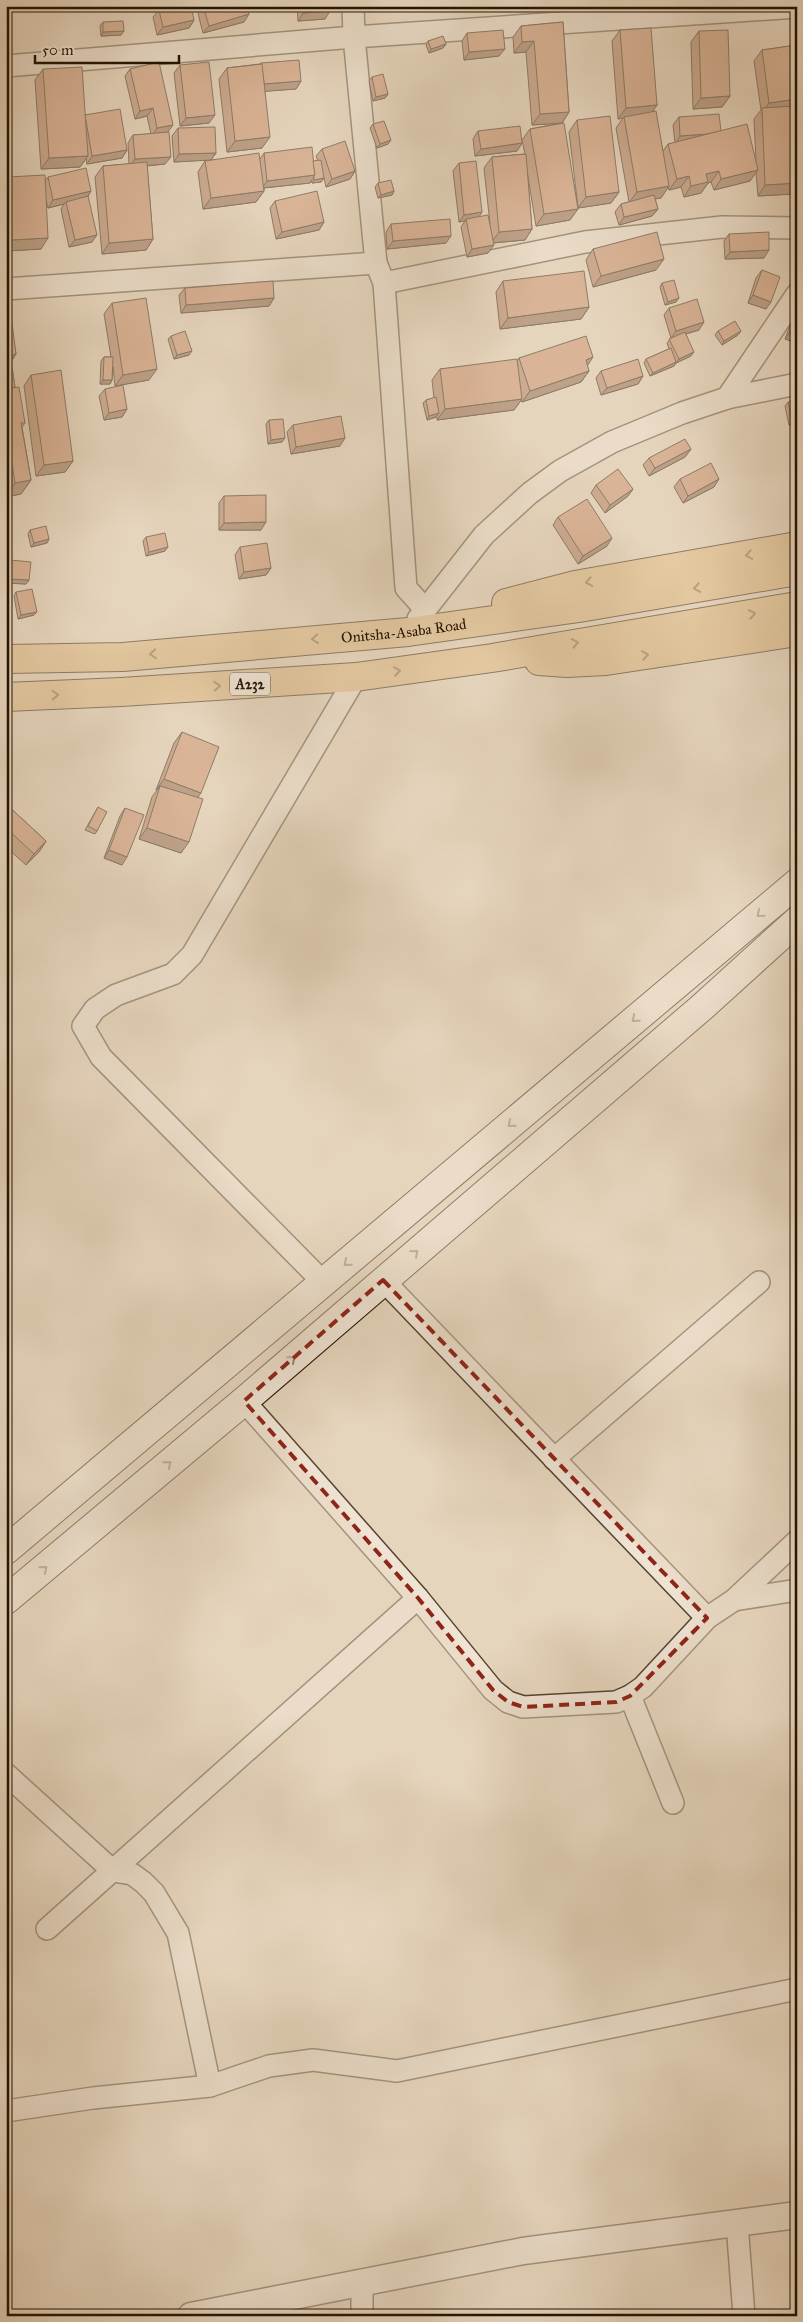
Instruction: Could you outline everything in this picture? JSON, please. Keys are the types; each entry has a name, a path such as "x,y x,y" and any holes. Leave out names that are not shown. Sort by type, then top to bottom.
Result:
{"highway":[{"path":"468,624 491,607 575,584 797,546"},
{"name":"Onitsha-Asaba Road","path":"6,659 123,657 408,632 579,608 797,571"},
{"name":"A232","path":"6,697 121,692 356,677 492,658 797,606"},
{"path":"492,658 567,663 606,662 797,632"}],"main road":[{"path":"6,1550 797,883"},
{"path":"6,1600 244,1401 701,1008 797,921"}],"street":[{"path":"353,6 354,37 376,263 384,283 406,588 425,610"},
{"path":"6,66 354,37 797,8"},
{"path":"384,283 585,242 722,227 797,228"},
{"path":"6,289 376,263"},
{"path":"727,398 797,294"},
{"path":"408,632 484,535 530,493 560,471 612,442 682,413 727,398 797,384"},
{"path":"324,1283 101,1057 84,1026 95,1009 116,995 173,974 192,954 356,677"},
{"path":"383,1280 707,1618"},
{"path":"554,1459 759,1282"},
{"path":"244,1401 418,1598 493,1690 508,1702 523,1707 616,1702 630,1696 643,1687 707,1618 734,1600 797,1541"},
{"path":"734,1600 797,1590"},
{"path":"47,1928 113,1872 418,1598"},
{"path":"630,1696 673,1803"},
{"path":"6,1774 113,1872 132,1874 144,1882 154,1893 178,1933 210,2086"},
{"path":"6,2110 93,2098 210,2086 269,2066 312,2060 397,2071 797,1989"},
{"path":"190,2316 523,2251 797,2215"},
{"path":"737,2223 744,2316"},
{"path":"362,2282 362,2316"}],"highlighted area":[{"path":"383,1280 707,1618 630,1696 616,1702 523,1707 508,1702 493,1690 418,1598 244,1401"}],"building":[{"path":"175,6 191,6 194,20 163,27 159,10"},
{"path":"203,6 247,6 249,14 209,26"},
{"path":"302,6 330,6 330,11 303,13"},
{"path":"123,21 124,31 103,32 103,22"},
{"path":"563,22 569,112 540,114 534,41 522,42 521,26"},
{"path":"651,28 657,105 626,108 620,30"},
{"path":"503,30 505,49 469,52 467,33"},
{"path":"728,30 730,96 701,98 699,31"},
{"path":"443,36 446,44 431,49 428,41"},
{"path":"797,45 797,99 769,103 762,50"},
{"path":"299,60 301,81 264,84 261,63"},
{"path":"159,62 173,125 157,128 153,108 140,111 130,69"},
{"path":"209,62 215,115 186,118 180,65"},
{"path":"262,64 270,137 235,141 227,68"},
{"path":"82,67 88,156 49,158 43,69"},
{"path":"383,74 388,94 376,97 372,77"},
{"path":"6,76 11,94 6,95"},
{"path":"797,106 797,183 765,185 762,108"},
{"path":"120,109 127,150 92,156 85,115"},
{"path":"656,111 669,186 637,192 624,117"},
{"path":"719,114 721,131 680,136 679,117"},
{"path":"610,116 619,192 586,197 577,120"},
{"path":"384,121 391,140 380,144 373,124"},
{"path":"564,123 578,209 544,214 530,129"},
{"path":"747,124 758,170 721,179 719,171 706,174 708,182 691,186 689,176 677,179 668,144"},
{"path":"520,126 522,143 481,149 478,131"},
{"path":"215,127 216,153 179,154 178,128"},
{"path":"169,132 171,157 135,159 133,135"},
{"path":"345,141 355,171 332,179 322,149"},
{"path":"312,147 315,175 267,181 264,153"},
{"path":"259,153 264,191 211,198 205,161"},
{"path":"526,154 532,229 499,232 492,157"},
{"path":"321,160 324,178 314,180 313,161"},
{"path":"476,161 482,212 464,215 459,163"},
{"path":"147,162 153,239 109,243 103,166"},
{"path":"86,168 91,191 53,200 48,177"},
{"path":"45,175 48,238 11,240 8,177"},
{"path":"391,180 394,191 381,195 378,183"},
{"path":"317,191 324,222 282,232 275,201"},
{"path":"654,195 658,209 624,217 621,204"},
{"path":"88,196 97,235 75,240 66,202"},
{"path":"488,215 494,245 472,249 466,219"},
{"path":"450,219 451,236 393,241 391,224"},
{"path":"657,232 664,259 601,276 593,249"},
{"path":"769,232 769,250 730,252 729,234"},
{"path":"762,270 780,277 771,302 753,295"},
{"path":"584,271 589,307 508,318 503,281"},
{"path":"674,280 679,298 668,302 662,283"},
{"path":"273,281 274,298 186,305 185,288"},
{"path":"146,298 157,369 123,375 112,303"},
{"path":"697,299 704,322 676,331 669,308"},
{"path":"9,300 16,354 6,356 6,301"},
{"path":"797,312 797,334 790,332"},
{"path":"735,321 741,331 724,341 718,331"},
{"path":"185,331 192,351 177,355 171,336"},
{"path":"685,332 694,352 679,359 669,339"},
{"path":"586,336 593,357 586,360 589,371 530,391 519,358"},
{"path":"671,348 676,362 653,373 646,359"},
{"path":"104,357 113,357 112,380 103,380"},
{"path":"517,359 522,399 445,409 440,369"},
{"path":"638,359 643,376 607,388 601,371"},
{"path":"6,361 11,361 15,387 6,389"},
{"path":"61,370 73,461 44,465 31,375"},
{"path":"123,385 127,409 109,413 105,389"},
{"path":"19,387 25,423 21,423 31,480 15,483 11,457 6,458 6,389"},
{"path":"436,397 439,413 429,416 426,400"},
{"path":"797,400 797,420 792,422 788,402"},
{"path":"341,416 345,438 296,447 293,425"},
{"path":"283,419 285,438 271,440 269,420"},
{"path":"685,439 691,449 655,468 649,458"},
{"path":"711,463 719,479 688,496 680,479"},
{"path":"618,469 633,489 610,505 596,485"},
{"path":"266,495 266,522 224,523 224,496"},
{"path":"587,499 612,538 583,556 558,517"},
{"path":"46,526 49,539 34,543 30,530"},
{"path":"165,533 168,547 149,552 146,537"},
{"path":"267,543 271,568 244,572 240,547"},
{"path":"10,560 31,562 29,580 8,579"},
{"path":"32,589 37,612 21,615 16,592"},
{"path":"182,732 219,747 201,793 164,779"},
{"path":"160,786 203,799 189,842 147,828"},
{"path":"6,804 46,841 34,854 6,828"},
{"path":"98,807 107,812 97,831 88,826"},
{"path":"125,808 144,815 127,857 109,850"}]}
